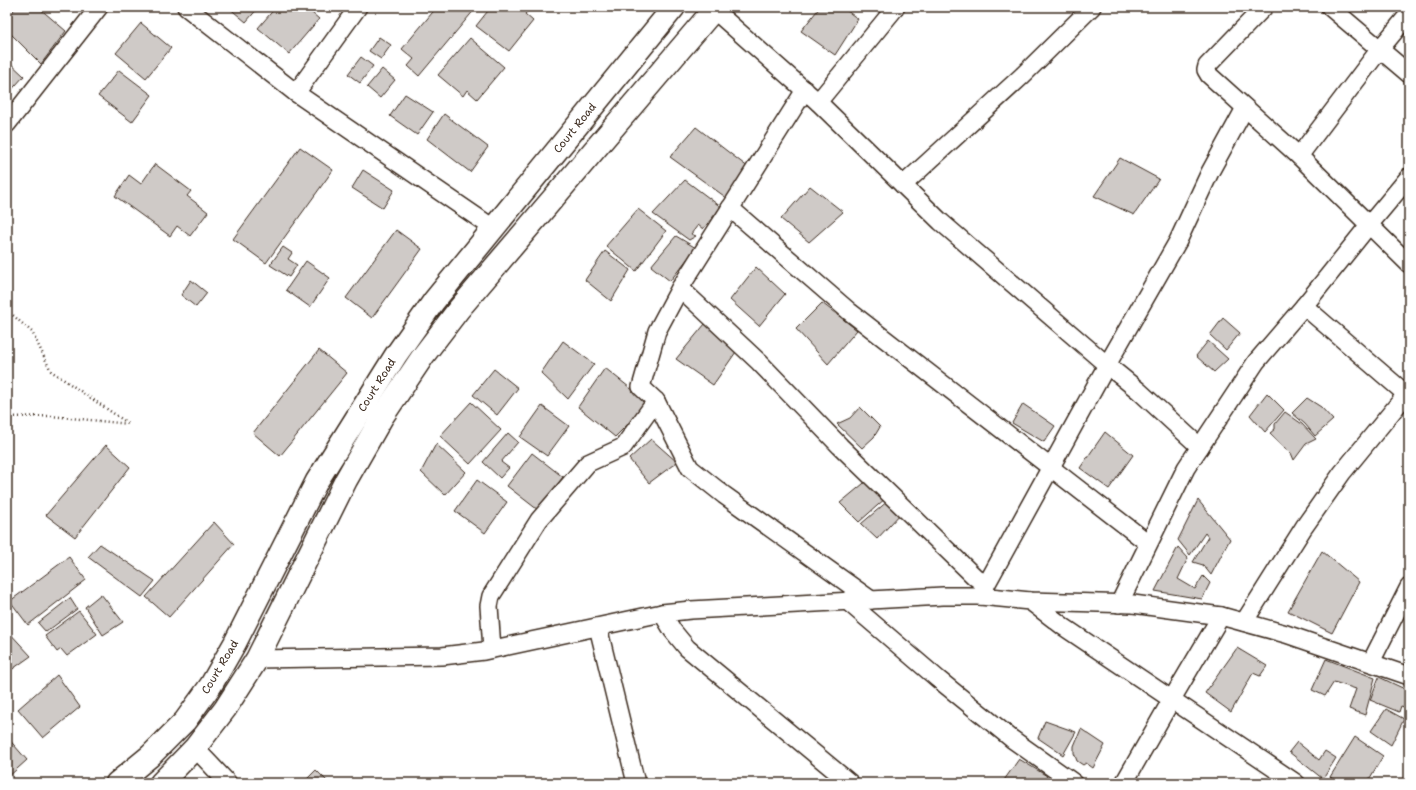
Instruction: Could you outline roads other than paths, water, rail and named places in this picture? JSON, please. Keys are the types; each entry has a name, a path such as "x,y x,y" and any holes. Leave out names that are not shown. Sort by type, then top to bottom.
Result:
{"main road":[{"name":"Court Road","path":"117,783 150,756 185,721 211,685 235,643 317,480 396,354 434,301 674,7"},
{"name":"Court Road","path":"162,783 195,748 225,709 257,659 346,480 382,417 423,356 459,309 715,8"}],"street":[{"path":"7,124 99,7"},
{"path":"186,7 296,93 493,228"},
{"path":"296,93 358,7"},
{"path":"818,102 896,7"},
{"path":"903,185 1022,76 1092,7"},
{"path":"1264,7 1207,66 1206,70 1209,75 1298,156 1409,264"},
{"path":"1330,7 1409,74"},
{"path":"715,8 818,102 941,222 1139,391 1200,447"},
{"path":"1298,156 1380,49 1409,14"},
{"path":"804,90 680,288 657,331 641,387 656,401 690,468 724,495 871,600"},
{"path":"983,591 1050,467 1178,241 1210,172 1245,108"},
{"path":"1119,604 1186,468 1256,362 1304,306 1409,177"},
{"path":"730,208 850,312 1148,543"},
{"path":"680,288 759,362 840,446 970,571 983,591"},
{"path":"1244,622 1304,527 1342,473 1408,392 1304,306"},
{"path":"492,649 489,600 539,520 588,463 622,447 656,401"},
{"path":"1371,662 1409,587"},
{"path":"257,659 442,656 492,649 662,613 691,610 943,596 983,591 1030,601 1133,604 1221,616 1286,634 1409,676"},
{"path":"847,601 938,679 1012,738 1074,783"},
{"path":"1030,601 1064,626 1296,783"},
{"path":"662,613 673,631 687,648 850,783"},
{"path":"1124,783 1221,616"},
{"path":"598,627 636,783"},
{"path":"195,748 228,783"}]}
